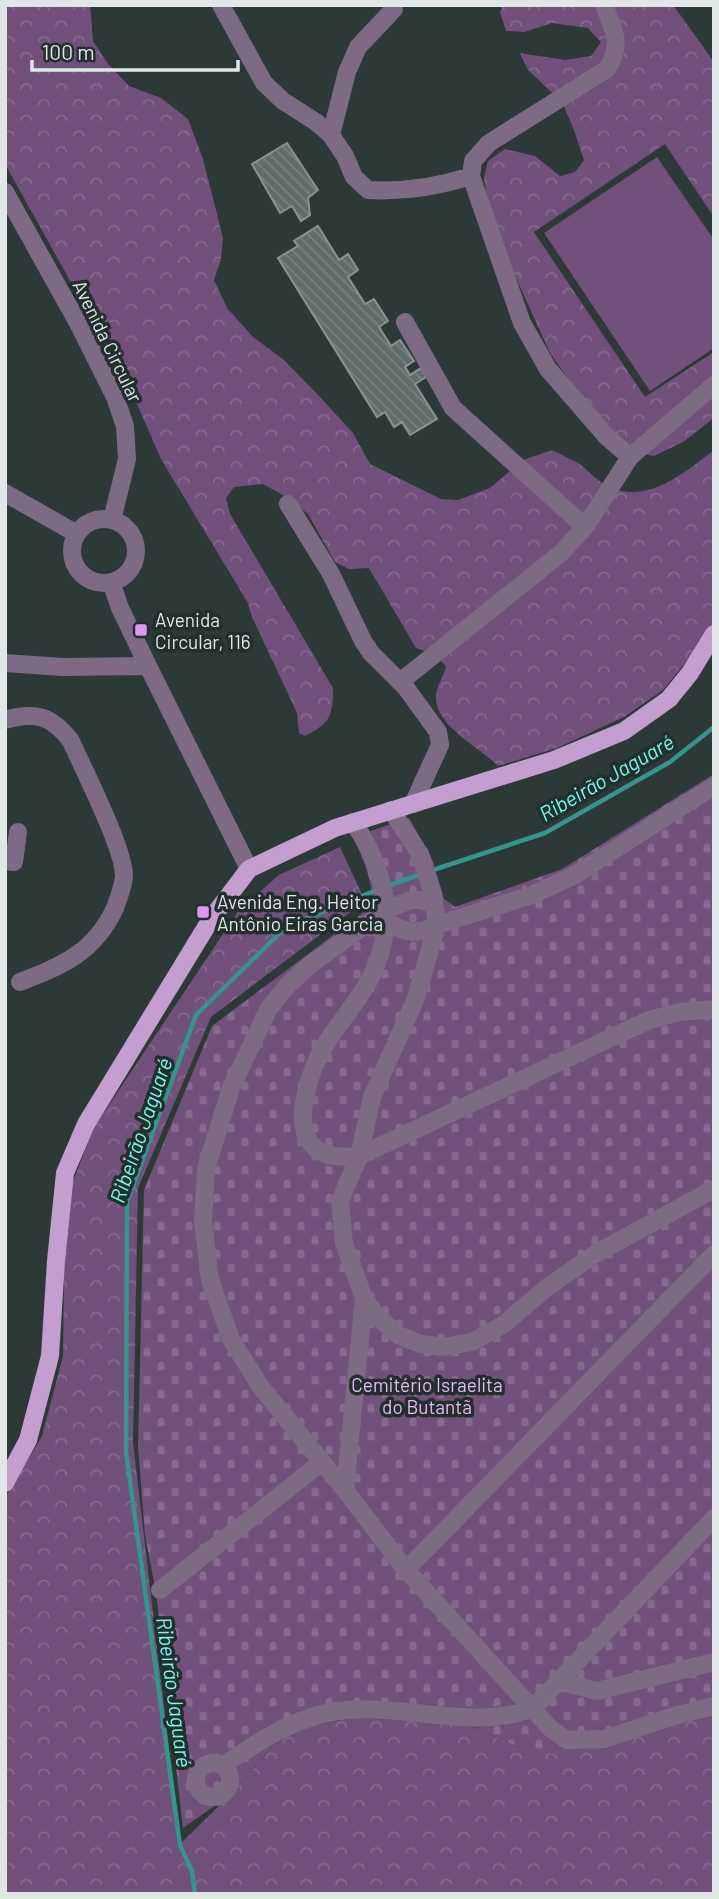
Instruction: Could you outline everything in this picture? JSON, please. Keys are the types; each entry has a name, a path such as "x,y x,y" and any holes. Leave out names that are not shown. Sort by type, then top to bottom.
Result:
{"main road":[{"path":"5,1482 28,1440 50,1356 55,1261 65,1173 86,1124 211,919 249,869 335,828 554,760 624,731 669,699 690,673 714,635"}],"street":[{"path":"221,5 264,83 283,101 331,135 345,156 354,177 368,190 391,192 441,186 471,176"},
{"path":"604,5 615,34 616,53 607,69 489,143 473,161 471,176 522,323 548,369 607,437 630,457"},
{"path":"331,135 347,72 358,47 394,9"},
{"name":"Avenida Circular","path":"5,192 78,323 122,416 127,459 112,520"},
{"path":"405,322 453,408 585,527"},
{"path":"400,682 561,553 585,527 630,457 714,384"},
{"path":"5,493 77,534"},
{"path":"288,503 331,574 363,641 371,653 400,682 438,732 440,740 413,804"},
{"path":"112,520 129,531 135,540 134,562 121,578 100,583 81,574 72,555 72,544 77,534 92,521 112,520"},
{"path":"111,582 120,608 249,869"},
{"path":"5,663 62,667 148,666"},
{"path":"5,720 25,715 48,719 71,741 116,845 124,876 117,904 106,926 88,947 64,965 20,982"},
{"path":"353,822 375,864 386,909 398,929 411,933 425,931 532,895 575,876 714,786"},
{"path":"391,810 420,855 434,900 437,925 416,998 372,1097 359,1156 340,1201 344,1242 363,1298 376,1315 398,1335 421,1344 443,1347 472,1342 504,1324 545,1289 594,1254 714,1189"},
{"path":"5,861 14,862 18,832"},
{"path":"434,900 410,900 386,909 311,964 288,985 269,1008 230,1088 206,1169 203,1222 210,1280 231,1339 260,1386 323,1462 406,1570 550,1728 567,1740 604,1739 714,1706"},
{"path":"386,909 383,945 370,977 314,1067 303,1109 309,1144 317,1152 330,1157 359,1156 649,1020 680,1012 714,1009"},
{"path":"406,1570 714,1254"},
{"path":"345,1490 363,1298"},
{"path":"160,1590 323,1462"},
{"path":"222,1766 260,1740 313,1717 337,1711 415,1712 487,1718 514,1715 533,1708 714,1518"},
{"path":"559,1681 597,1691 714,1661"}],"green space":[{"path":"5,5 90,5 93,41 108,64 129,86 161,98 188,119 203,159 223,238 221,259 214,280 227,308 253,337 284,360 353,433 370,464 441,499 458,500 490,488 523,460 552,450 581,465 607,486 626,492 667,483 714,450 714,623 663,690 624,717 557,748 498,766 443,718 436,694 446,666 434,654 416,648 369,568 349,569 335,562 308,514 288,498 263,484 234,487 226,498 230,514 333,688 331,713 325,723 305,736 299,733 297,713 248,603 161,459 131,390 5,164"},
{"path":"503,5 673,5 714,62 714,217 665,144 534,232 645,397 714,352 714,418 683,442 654,456 633,452 601,425 550,353 490,220 484,178 488,161 505,149 535,156 560,176 575,172 584,160 562,102 528,70 520,53 565,60 591,56 601,42 588,28 552,23 524,32 506,31 500,12"},
{"path":"657,157 714,240 714,348 650,391 544,233"},
{"name":"Cemitério Israelita do Butantã","path":"714,774 714,1711 615,1745 563,1756 523,1749 466,1724 364,1716 303,1727 275,1744 230,1795 183,1828 156,1592 145,1535 138,1446 144,1190 212,1026 368,909 371,901 370,883 353,837 409,818 432,859 444,899 455,907 562,869"},
{"path":"340,847 365,901 211,1017 138,1188 133,1442 180,1844 230,1795 275,1744 303,1727 364,1716 466,1724 523,1749 653,1730 714,1711 714,1894 5,1894 5,1498 42,1436 63,1356 65,1203 93,1129 239,910 279,875"}],"building":[{"path":"287,143 318,190 308,198 310,215 301,221 292,206 280,213 252,164"},
{"path":"318,226 339,260 348,254 358,270 348,277 365,304 374,299 388,321 379,327 391,346 400,340 414,361 405,367 410,375 421,368 426,377 415,384 437,419 410,435 402,422 394,427 385,412 377,417 278,258 298,246 294,241"}],"waterway":[{"name":"Ribeirão Jaguaré","path":"430,871 545,833 670,762 714,727"},
{"name":"Ribeirão Jaguaré","path":"387,886 422,874"},
{"name":"Ribeirão Jaguaré","path":"195,1894 192,1871 180,1845 126,1452 127,1202 196,1015 286,927 379,889"}],"place":[{"name":"Avenida Circular, 116","path":"141,630"},
{"name":"Avenida Eng. Heitor Antônio Eiras Garcia","path":"203,912"}]}
